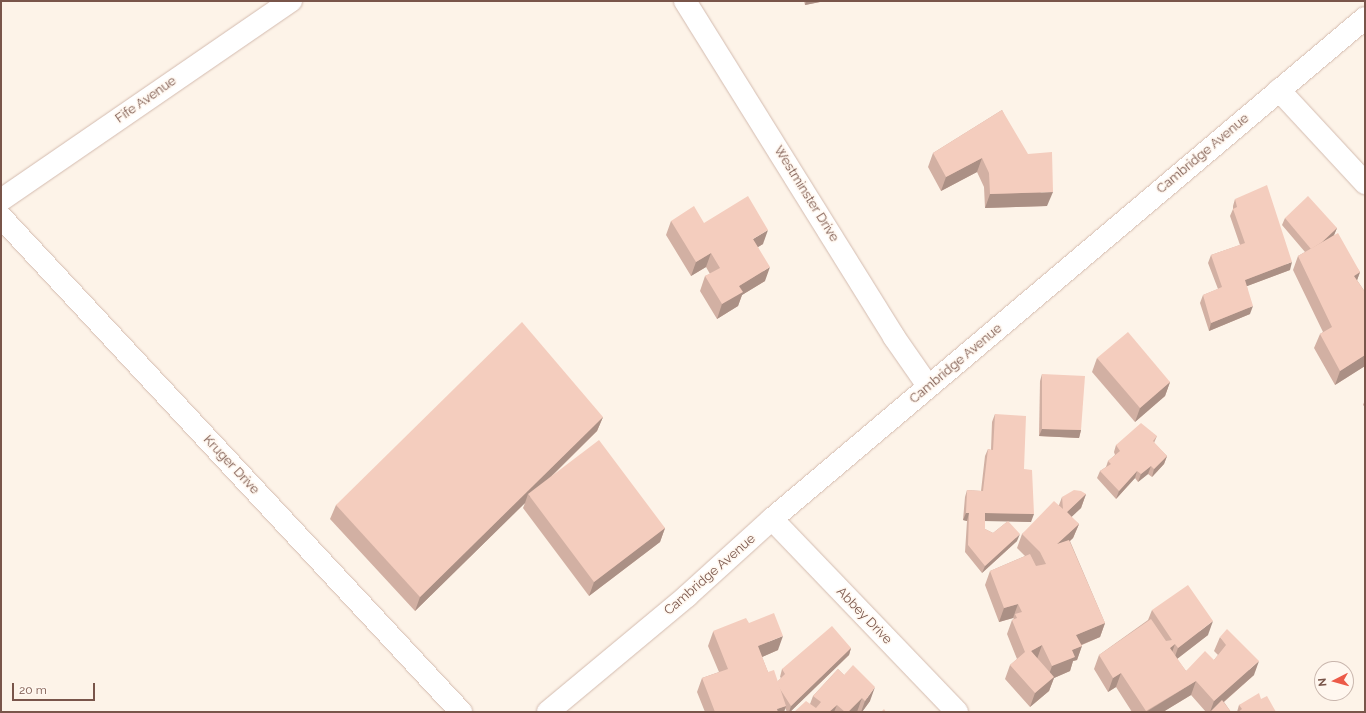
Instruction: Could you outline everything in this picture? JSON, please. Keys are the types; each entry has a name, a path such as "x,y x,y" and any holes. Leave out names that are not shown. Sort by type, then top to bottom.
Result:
{"street":[{"name":"Fife Avenue","path":"1,200 291,1"},
{"name":"Westminster Drive","path":"685,1 894,337 928,386"},
{"name":"Cambridge Avenue","path":"548,712 687,596 772,520 928,386 1365,18"},
{"path":"1279,90 1365,183"},
{"name":"Kruger Drive","path":"1,217 461,712"},
{"name":"Abbey Drive","path":"772,520 957,712"}],"building":[{"path":"1002,110 1028,154 1052,152 1053,192 990,194 989,173 982,158 946,177 933,153"},
{"path":"1267,185 1292,262 1245,280 1253,306 1211,323 1203,295 1222,287 1211,255 1245,243 1233,209 1237,207 1235,199"},
{"path":"748,196 768,230 753,239 770,267 739,286 743,292 722,304 705,276 720,268 711,253 696,262 671,221 694,206 704,223"},
{"path":"1308,196 1337,228 1322,242 1311,249 1285,218"},
{"path":"1338,233 1360,272 1354,276 1365,292 1365,355 1340,371 1320,334 1332,327 1298,256"},
{"path":"522,322 603,417 420,597 336,505"},
{"path":"1128,332 1170,382 1140,408 1097,358"},
{"path":"1042,374 1085,376 1081,430 1042,429"},
{"path":"995,414 1026,416 1024,469 1032,470 1034,514 985,513 985,529 993,533 1008,521 1020,534 985,566 968,545 969,513 966,513 967,490 983,491 988,449 993,450"},
{"path":"1141,423 1157,436 1153,441 1167,456 1154,469 1151,466 1141,474 1137,471 1119,491 1100,471 1111,464 1108,461 1120,451 1116,445"},
{"path":"599,440 665,528 594,582 528,494"},
{"path":"1074,490 1081,491 1086,494 1067,512 1079,524 1057,544 1069,540 1105,623 1076,635 1082,646 1072,650 1075,657 1052,666 1042,645 1031,651 1054,677 1035,693 1010,665 1025,652 1012,620 1017,618 1015,614 1022,612 1018,604 1004,608 990,571 1030,554 1036,566 1046,564 1040,552 1022,534 1054,501 1063,509 1062,497"},
{"path":"1188,585 1213,621 1178,648 1175,644 1170,648 1186,671 1205,651 1214,660 1226,645 1220,637 1227,629 1259,661 1214,701 1196,681 1146,711 1121,673 1113,678 1099,655 1151,619 1166,641 1172,640 1152,610"},
{"path":"774,613 783,636 758,646 768,672 774,670 786,706 777,709 778,712 715,712 702,678 728,669 713,631 746,618 749,623"},
{"path":"832,626 851,648 791,706 777,682 785,674 782,669"},
{"path":"853,665 875,687 865,701 862,698 848,712 845,712 837,705 829,712 794,712 806,701 816,708 821,702 813,696 838,669 844,675"},
{"path":"1259,693 1261,699 1267,696 1276,712 1238,712 1242,709 1239,705"},
{"path":"1222,700 1231,712 1210,712"}]}
